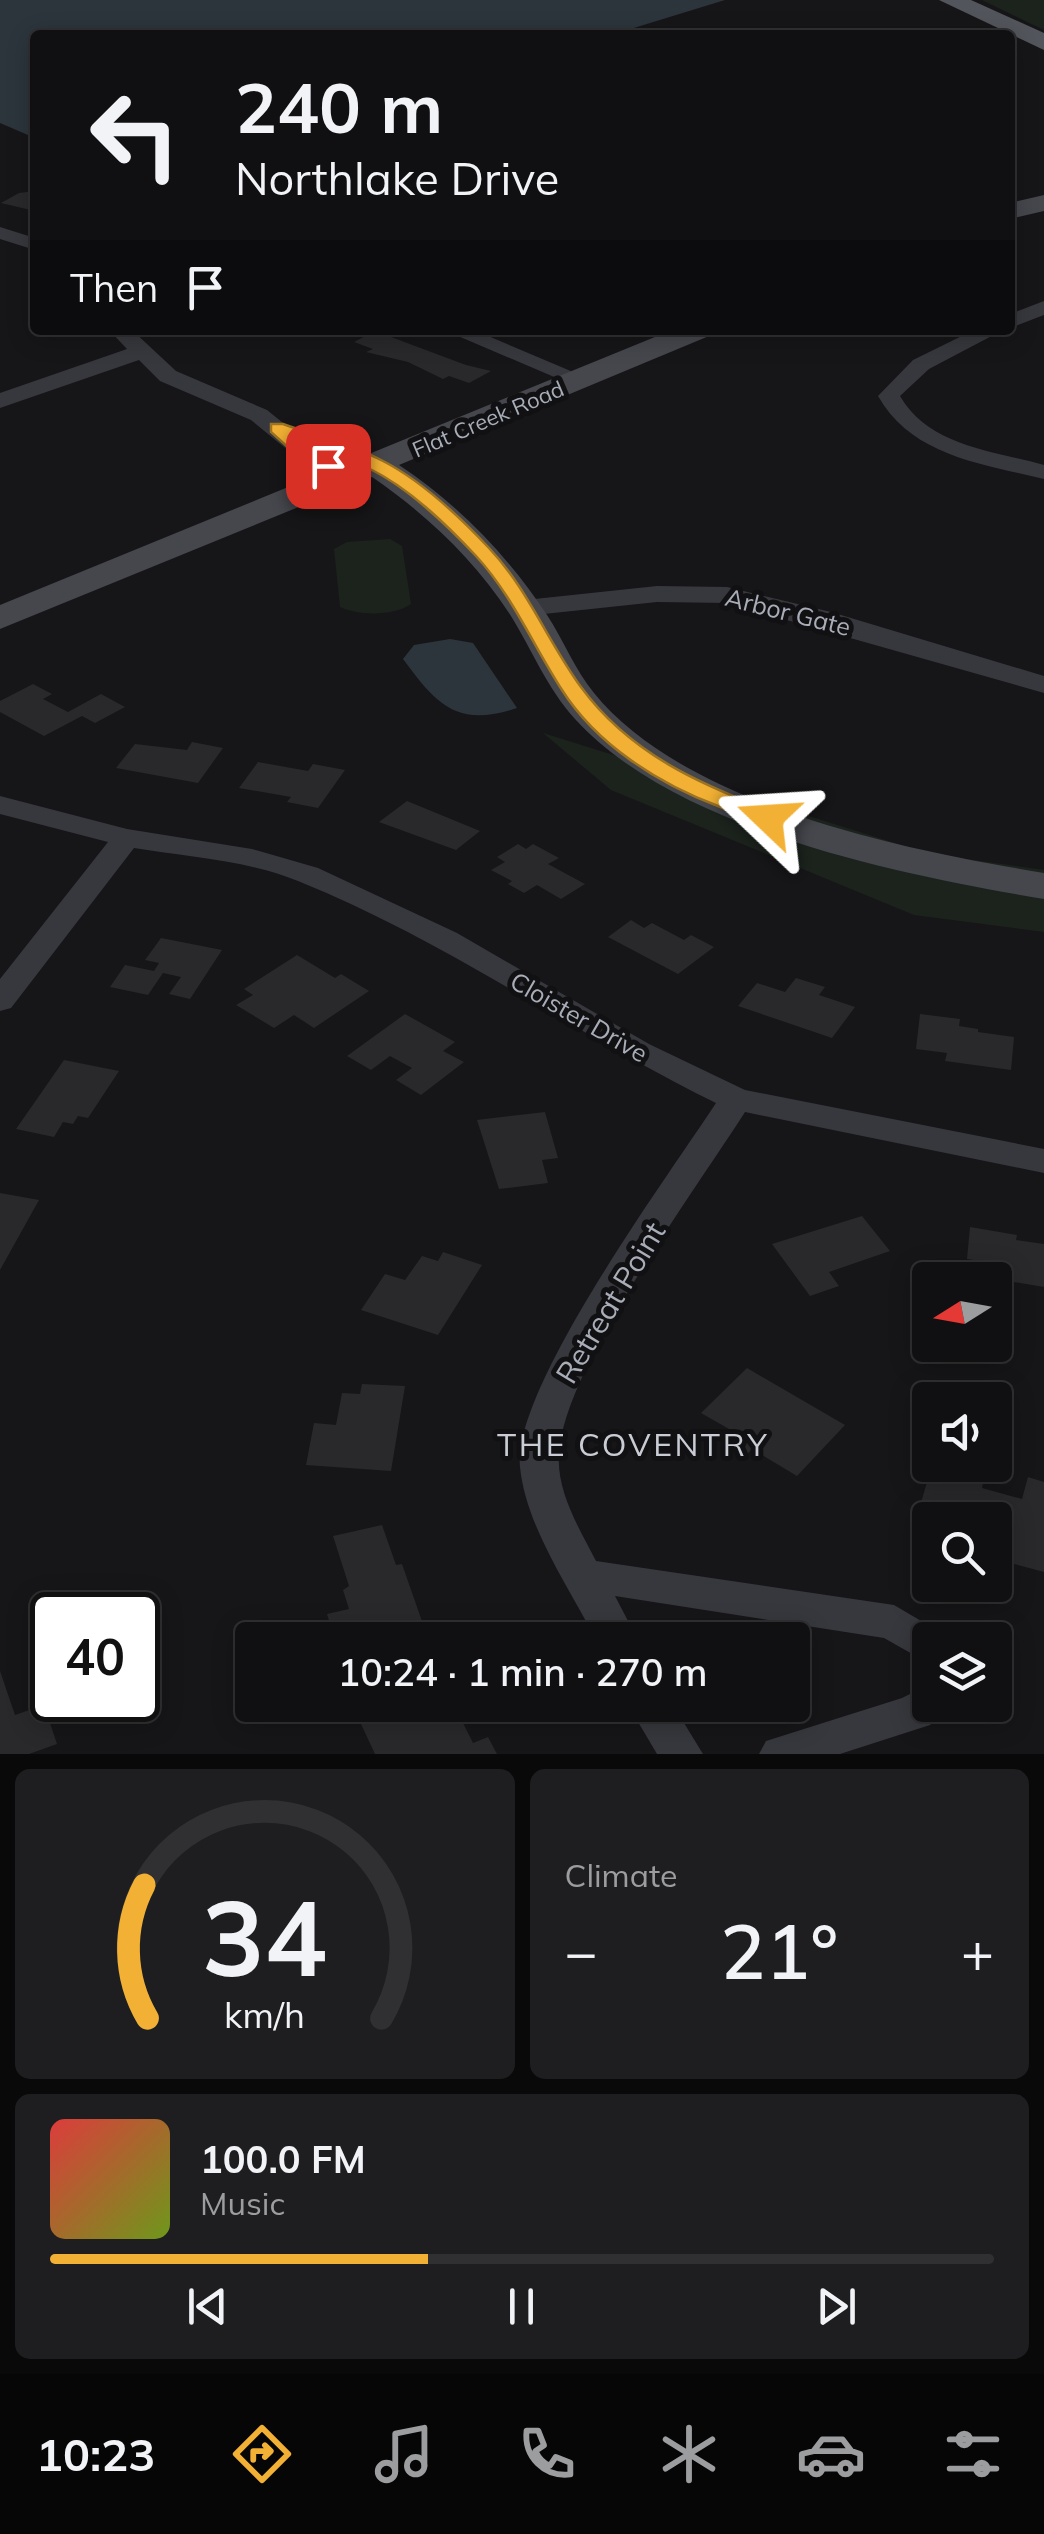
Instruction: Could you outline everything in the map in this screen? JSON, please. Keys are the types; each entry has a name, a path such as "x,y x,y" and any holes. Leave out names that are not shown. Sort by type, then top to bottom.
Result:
{"main road":[{"path":"941,4 983,30"},
{"path":"941,4 1011,30"},
{"path":"1015,31 1044,42"},
{"path":"1015,46 1044,59"}],"street":[{"path":"1015,210 1044,202"},
{"path":"0,233 30,242"},
{"path":"1015,320 1044,307"},
{"path":"125,335 186,387 236,404 277,428 308,456 362,470 454,528 484,553 525,608 589,712 658,770 692,789 849,846 930,868 1044,886"},
{"path":"468,335 581,380"},
{"name":"Flat Creek Road","path":"0,618 686,335"},
{"path":"982,335 913,370 898,380 889,396 906,426 932,438 1044,472"},
{"path":"0,400 140,352"},
{"name":"Arbor Gate","path":"525,608 656,594 727,595 822,618 1044,685"},
{"name":"Cloister Drive","path":"0,805 126,838 252,858 307,874 446,940 637,1051 736,1099 1044,1161"},
{"path":"0,1001 126,838"},
{"name":"Retreat Point","path":"607,1622 550,1508 541,1479 541,1429 568,1369 736,1099"},
{"path":"583,1575 894,1622 912,1634"},
{"path":"781,1754 912,1713"},
{"path":"661,1722 681,1754"}],"shaded area":[{"path":"0,0 725,0 627,30 30,30 30,136 0,123"},
{"path":"982,0 1044,0 1044,30"},
{"path":"390,539 402,546 411,604 376,613 340,607 334,549 347,542"},
{"path":"450,639 473,643 517,708 496,714 464,713 450,708 427,689 403,659 414,645"},
{"path":"543,733 930,854 1044,870 1044,932 914,915 611,790"}],"building":[{"path":"30,192 30,210 1,203"},
{"path":"367,335 386,335 491,371 469,383 449,376 443,379 408,362 366,352 373,349 354,342"},
{"path":"33,684 52,694 43,699 68,712 101,694 125,707 95,723 82,716 44,736 0,712 0,701"},
{"path":"192,742 223,748 198,783 116,768 135,744 187,750"},
{"path":"258,762 308,771 313,764 345,770 318,808 287,802 291,797 239,788"},
{"path":"407,801 480,831 456,850 379,822"},
{"path":"518,844 526,849 533,844 559,858 548,864 585,884 561,899 537,885 524,893 508,884 512,881 491,870 505,862 497,857"},
{"path":"631,920 644,928 652,923 684,940 691,935 714,947 678,974 608,937"},
{"path":"161,938 222,950 190,999 169,994 181,977 163,973 148,995 110,987 125,965 154,971 159,963 145,960"},
{"path":"297,955 335,978 341,974 369,991 314,1028 294,1015 274,1028 236,1005 253,995 244,989"},
{"path":"796,978 825,987 819,995 855,1007 832,1038 738,1006 757,983 785,992"},
{"path":"405,1014 455,1042 443,1051 464,1062 421,1095 396,1080 412,1068 390,1056 371,1070 347,1056"},
{"path":"920,1014 960,1019 959,1026 1014,1037 1011,1070 945,1061 947,1053 916,1049"},
{"path":"64,1060 119,1071 88,1118 78,1116 73,1124 63,1122 54,1137 16,1129"},
{"path":"545,1112 558,1158 542,1160 548,1183 499,1189 477,1120"},
{"path":"0,1193 39,1200 0,1270"},
{"path":"862,1216 890,1251 829,1272 839,1286 810,1296 772,1244"},
{"path":"970,1227 1044,1244 1044,1287 1012,1282 1012,1262 967,1259"},
{"path":"443,1252 482,1265 438,1335 361,1310 385,1274 405,1280 422,1256 438,1261"},
{"path":"747,1368 845,1425 797,1476 752,1449 745,1456 725,1444 736,1433 701,1413"},
{"path":"362,1384 405,1386 391,1471 306,1465 314,1423 336,1425 342,1393 360,1394"},
{"path":"1028,1477 1044,1482 1044,1572 1012,1564 1012,1502 921,1502 927,1482 983,1482 982,1488 1022,1499"},
{"path":"382,1525 396,1565 402,1564 422,1622 329,1622 327,1614 349,1609 343,1590 349,1586 333,1536"},
{"path":"0,1671 15,1715 30,1710 30,1722 50,1722 57,1744 29,1754 0,1754"},
{"path":"360,1722 462,1722 473,1743 488,1737 497,1754 375,1754"}],"district":[{"name":"THE COVENTRY","path":"633,1445"}],"route":[{"path":"328,466 308,456 277,428 378,465 431,503 484,553 525,608 589,712 658,770 692,789 768,818"}]}
